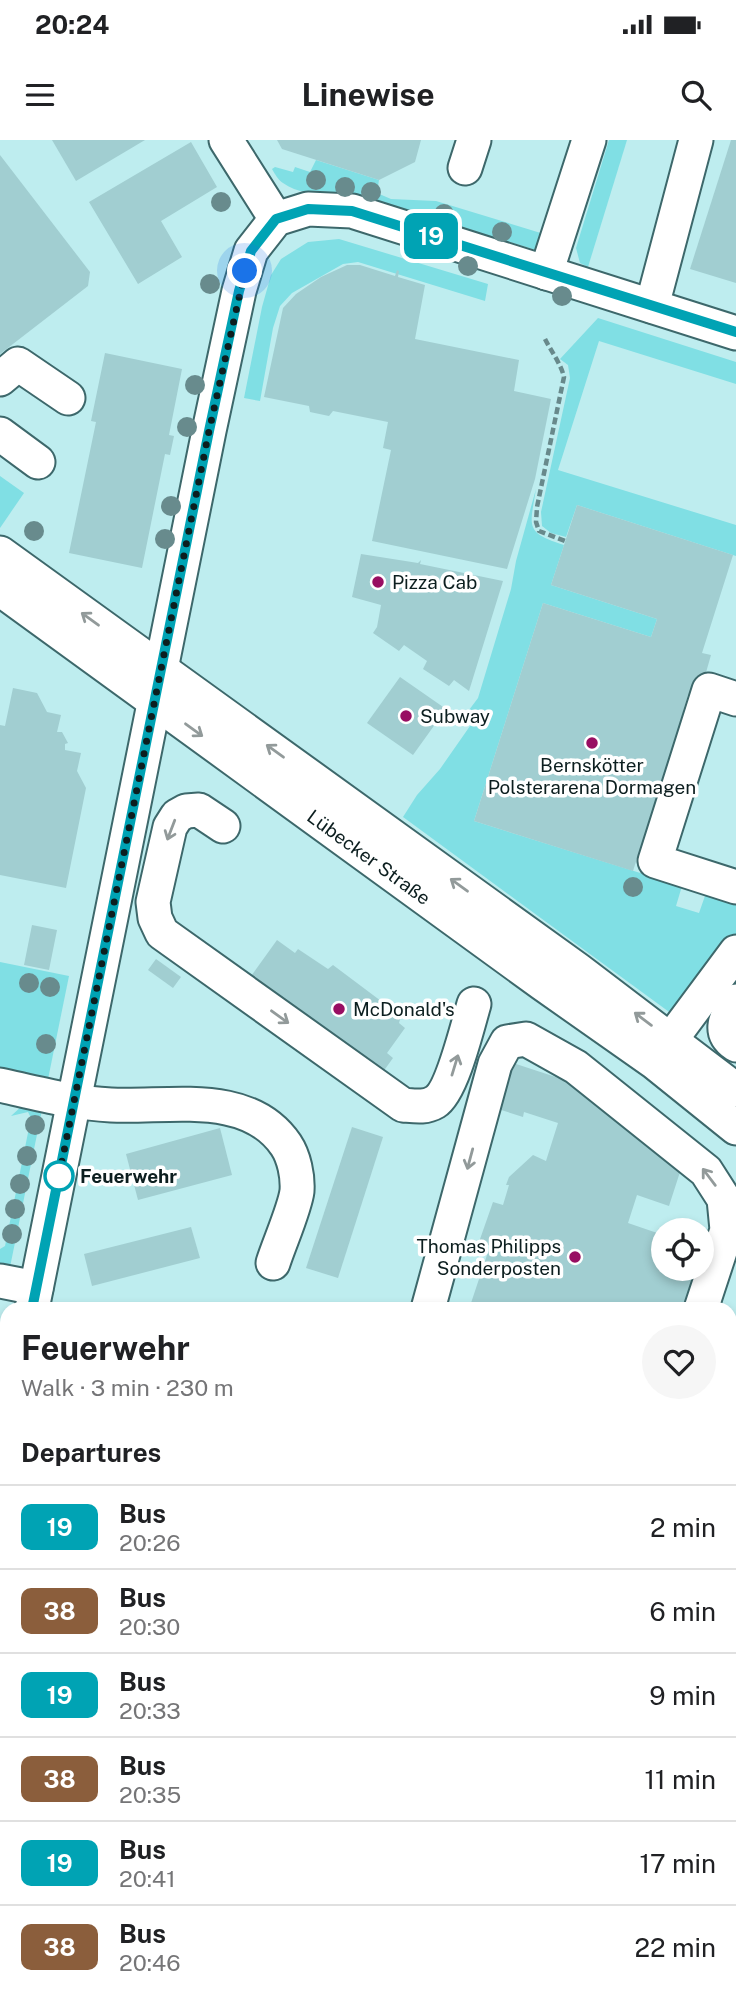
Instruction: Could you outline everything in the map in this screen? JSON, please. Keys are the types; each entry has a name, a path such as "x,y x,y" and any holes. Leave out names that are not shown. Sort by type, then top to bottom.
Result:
{"street":[{"path":"226,140 276,219"},
{"path":"546,273 589,140"},
{"path":"652,306 696,140"},
{"path":"0,1280 34,1299 209,431 239,291 251,251 276,219 308,209 352,211 736,332"},
{"path":"0,379 18,364 68,398"},
{"path":"0,434 38,462"},
{"name":"Lübecker Straße","path":"0,553 159,686"},
{"name":"Lübecker Straße","path":"0,589 159,686 578,970 663,1051 736,1128"},
{"path":"736,699 709,690 655,861 736,887"},
{"path":"223,826 199,810 186,811 177,816 170,827 153,902 155,918 162,933 403,1105 424,1107 439,1100 450,1079 474,1004"},
{"path":"663,1051 736,953"},
{"path":"736,1001 723,1025 726,1034 736,1045"},
{"path":"430,1302 495,1064 507,1042 526,1039 576,1067 706,1171 724,1199 727,1230 703,1302"},
{"name":"Lübecker Straße","path":"663,1051 736,1090"},
{"path":"0,1085 74,1101 112,1105 162,1104 234,1108 254,1116 277,1132 293,1155 297,1191 273,1263"}],"path":[{"path":"545,339 563,369 564,377 536,522 539,531 565,541"}],"shaded area":[{"path":"609,140 627,140 588,267 580,263 576,248"},
{"path":"316,160 379,180 377,193 391,199 436,201 544,234 539,251 351,194 298,190 281,182 272,169 275,167 293,172 295,167 310,172"},
{"path":"339,239 488,284 485,301 358,262 343,264 292,293 280,306 273,328 260,401 244,398 271,275 281,259 308,242"},
{"path":"598,318 736,362 736,384 599,341 558,470 736,525 736,556 577,505 566,537 551,533 542,526 541,512 570,378 568,365 560,359"},
{"path":"0,476 24,493 0,528"},
{"path":"536,489 532,520 536,532 564,545 551,585 657,619 651,637 543,603 474,821 682,886 676,906 699,913 706,893 736,902 736,934 676,1017 403,817 470,726 469,710 478,698 511,589"},
{"path":"0,962 69,976 46,1089 0,1078"},
{"path":"23,1105 42,1110 9,1272 0,1270 0,1249 5,1246 31,1118 28,1112 11,1116"}],"building":[{"path":"52,140 145,140 76,181"},
{"path":"277,140 421,140 415,162 379,180 282,149"},
{"path":"731,140 736,140 736,283 690,269"},
{"path":"191,142 217,187 161,221 182,257 138,284 89,202"},
{"path":"0,155 90,272 88,286 0,354"},
{"path":"347,265 360,265 395,276 397,270 398,277 425,285 415,339 519,360 514,391 551,399 535,479 507,569 372,541 391,450 383,448 388,422 333,411 329,416 310,412 309,406 264,397 283,308 296,294 321,277"},
{"path":"105,353 182,369 169,435 174,436 170,455 165,454 142,568 69,553 96,422 91,421"},
{"name":"Bernskötter Polsterarena Dormagen","path":"577,505 733,555 702,653 711,655 705,676 698,697 688,695 683,711 694,714 675,774 665,771 633,871 474,821 543,603 651,637 657,619 551,585"},
{"path":"361,554 418,563 421,560 420,564 503,581 469,691 454,680 449,686 423,669 427,661 404,645 399,651 373,633 377,627 381,605 352,597"},
{"name":"Subway","path":"400,677 446,709 413,755 367,723"},
{"path":"13,688 37,693 47,712 61,715 57,732 62,732 68,743 65,744 65,750 81,753 77,771 86,788 66,888 0,875 0,725 5,726"},
{"path":"32,925 57,930 49,970 24,965"},
{"name":"McDonald's","path":"277,940 295,953 298,949 328,969 333,965 401,1016 399,1023 405,1028 387,1053 393,1058 380,1076 249,979"},
{"path":"156,959 181,977 173,988 148,970"},
{"path":"510,1062 571,1082 654,1142 680,1172 669,1206 637,1195 628,1223 651,1231 651,1281 695,1281 688,1302 471,1302 490,1246 479,1242 493,1202 503,1205 509,1177 533,1155 546,1161 558,1123 524,1112 523,1117 495,1108"},
{"path":"352,1127 383,1137 338,1278 306,1268"},
{"path":"220,1128 232,1175 138,1200 126,1154"},
{"path":"191,1227 200,1258 92,1286 84,1254"}],"bus line":[{"name":"19","path":"33,1302 209,431 239,291 251,251 276,219 308,209 352,211 736,332"}],"place":[{"name":"Pizza Cab","path":"378,582"},
{"name":"Subway","path":"406,716"},
{"name":"Bernskötter Polsterarena Dormagen","path":"592,743"},
{"name":"McDonald's","path":"339,1009"},
{"name":"Feuerwehr","path":"59,1176"},
{"name":"Thomas Philipps Sonderposten","path":"575,1257"}],"route":[{"path":"59,1176 58,1181 209,431 245,271"}]}
